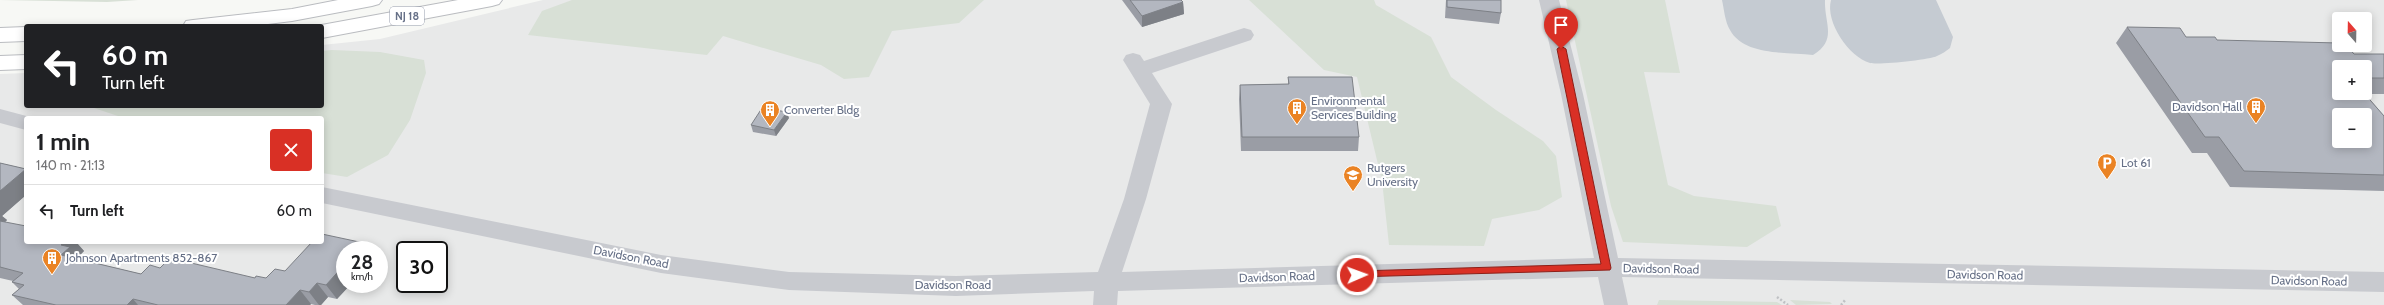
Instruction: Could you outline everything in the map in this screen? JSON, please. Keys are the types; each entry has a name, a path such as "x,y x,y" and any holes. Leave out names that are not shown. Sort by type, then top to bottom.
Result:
{"highway":[{"path":"211,24 292,15 372,0"},
{"name":"NJ 18","path":"324,31 492,0"},
{"path":"0,35 24,34"},
{"path":"0,63 24,62"}],"street":[{"path":"1549,0 1572,94 1606,268 1616,305"},
{"path":"1106,293 1135,200 1161,104 1136,65 1244,35"},
{"path":"0,116 24,122"},
{"name":"Davidson Road","path":"324,195 660,264 788,281 956,286 1106,293 1606,268 2384,282"}],"path":[{"path":"1777,297 1788,305"},
{"path":"1841,305 1846,299"}],"shaded area":[{"path":"0,0 138,0 107,2"},
{"name":"Rutgers University","path":"543,0 2384,0 2384,305 0,305 0,74 24,73 24,108 324,108 324,45 380,39"},
{"path":"572,0 984,0 959,23 892,31 869,77 844,79 821,65 723,36 707,55 528,35 542,11"},
{"path":"1249,0 1374,0 1376,5 1431,37 1451,77 1496,110 1543,141 1556,156 1562,197 1539,210 1492,219 1484,246 1389,245 1382,181 1357,77 1324,70"},
{"path":"1566,0 1665,0 1680,73 1644,72 1668,185 1694,196 1776,206 1781,226 1747,247 1623,242 1611,206"},
{"path":"1722,0 1825,0 1828,37 1821,49 1813,55 1779,53 1756,49 1745,44 1730,30"},
{"path":"1831,0 1936,0 1953,37 1950,48 1932,58 1893,63 1870,63 1854,54 1840,38 1832,18 1830,9"},
{"path":"324,51 380,52 424,60 426,73 410,120 388,155 347,177 324,173 324,116 118,116 94,108 324,108"},
{"path":"1659,300 1777,302 1782,305 1657,305"},
{"path":"1790,300 1830,302 1832,304 1796,305"}],"building":[{"path":"1130,0 1181,0 1183,2 1142,16"},
{"path":"1447,0 1501,0 1501,13 1447,7"},
{"name":"Davidson Hall","path":"2127,27 2180,28 2186,37 2215,37 2217,40 2332,43 2332,52 2384,54 2384,78 2372,78 2372,60 2332,60 2332,100 2370,100 2384,116 2384,175 2244,171 2219,137 2205,137"},
{"name":"Environmental Services Building","path":"1288,77 1352,77 1359,137 1242,137 1240,85 1289,84"},
{"path":"762,108 787,112 774,130 751,125"},
{"path":"0,163 24,169 24,171 0,191"},
{"path":"0,221 24,226 24,244 62,244 61,245 70,247 61,255 141,274 150,265 160,268 170,258 255,278 256,276 266,278 275,269 285,271 310,244 324,244 324,234 355,241 336,241 336,274 326,285 317,283 309,292 300,290 286,305 158,305 133,299 127,305 56,305 12,295 24,285 12,282 23,273 0,267"}],"place":[{"name":"Davidson Hall","path":"2256,124"},
{"name":"Environmental Services Building","path":"1297,125"},
{"name":"Converter Bldg","path":"770,127"},
{"name":"Lot 61","path":"2107,180"},
{"name":"Rutgers University","path":"1353,192"},
{"name":"Johnson Apartments 852-867","path":"52,275"}],"route":[{"path":"1357,275 1606,268 1572,94 1561,49"}]}
